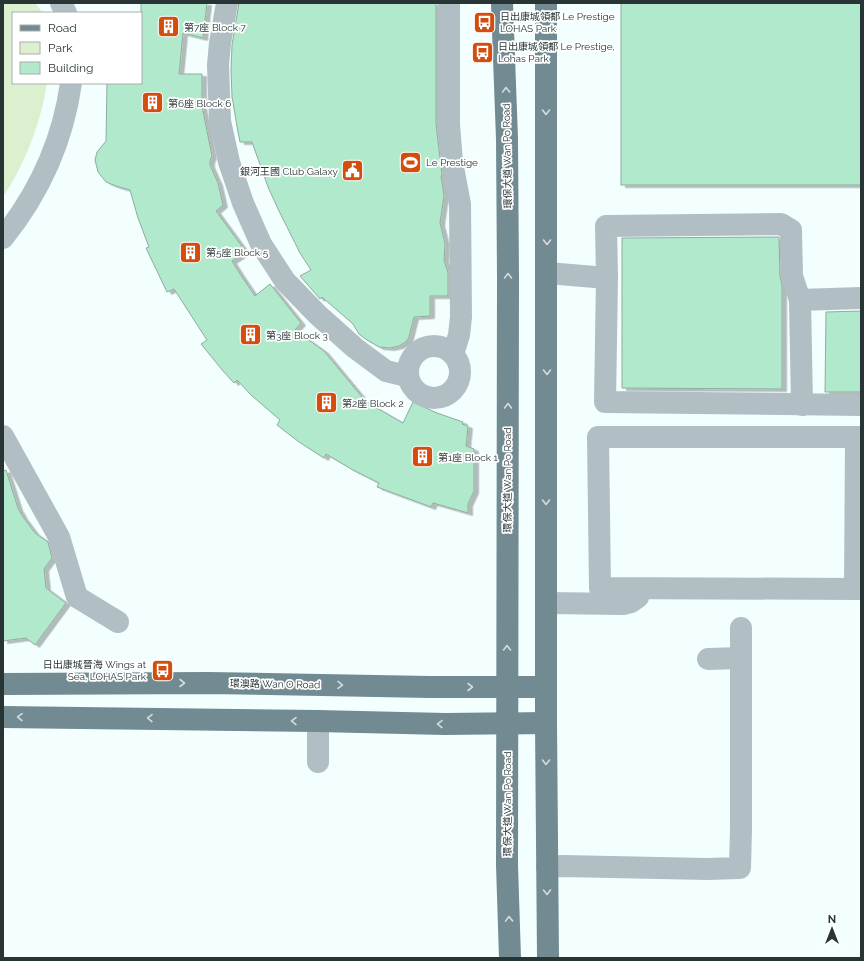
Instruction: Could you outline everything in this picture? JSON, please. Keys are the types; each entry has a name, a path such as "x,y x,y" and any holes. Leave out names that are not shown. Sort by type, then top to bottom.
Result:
{"main road":[{"name":"環保大道 Wan Po Road","path":"502,3 507,139 507,865 510,958"},
{"path":"546,3 546,724 548,958"},
{"name":"環澳路 Wan O Road","path":"3,684 208,683 429,687 546,687"},
{"path":"3,717 445,724 546,724"}],"street":[{"path":"61,3 66,12"},
{"path":"227,3 218,65 220,121 230,162 243,203 261,244 285,281 318,315 355,348 386,371 407,376"},
{"path":"449,3 449,124 452,162 460,204 461,279 460,335 453,354"},
{"path":"3,238 28,202 48,164 63,123 71,84"},
{"path":"802,405 800,300 792,276 791,230 781,224 606,226 607,278 605,402 802,405 861,405"},
{"path":"547,273 607,278"},
{"path":"800,300 861,298"},
{"path":"439,346 453,354 458,362 460,380 449,394 441,398 432,399 423,396 410,384 407,376 410,359 422,348 439,346"},
{"path":"3,436 58,537 77,597 118,622"},
{"path":"598,437 858,437 858,589 600,588 598,437"},
{"path":"546,603 623,604 632,602 638,597 638,588"},
{"path":"547,867 740,868 741,628"},
{"path":"708,658 741,658"},
{"path":"318,721 318,762"}],"green space":[{"path":"3,3 35,3 42,12 12,12 12,84 47,84 41,113 31,143 18,171 3,197"}],"building":[{"path":"141,3 207,3 203,38 183,33 179,74 202,74 202,106 212,156 210,165 218,183 223,205 216,211 246,252 232,261 240,274 255,296 270,284 301,323 295,330 324,351 362,397 361,399 403,423 413,402 437,413 463,422 462,424 468,426 466,446 474,449 474,491 468,504 468,513 433,503 431,507 377,487 379,483 326,454 324,458 299,442 277,425 280,420 251,395 237,380 234,383 223,371 201,344 207,340 174,289 167,292 146,248 149,247 138,218 130,190 106,182 98,172 95,160 97,152 106,141 107,84 142,84"},
{"name":"銀河王國 Club Galaxy","path":"239,3 436,3 436,124 444,196 440,223 445,243 444,260 448,273 448,296 430,296 430,316 414,317 407,341 399,346 390,348 379,347 364,338 359,334 353,324 322,297 320,299 300,276 311,270 300,253 279,211 268,187 252,142 240,142 232,97 231,71 232,45"},
{"path":"621,3 861,3 861,185 621,185"},
{"path":"779,237 780,276 782,285 782,389 622,388 622,238"},
{"path":"861,311 861,392 825,392 826,312"},
{"path":"6,470 18,508 23,517 35,533 48,542 52,558 44,569 46,588 66,603 35,645 26,638 3,641 3,471"}],"place":[{"name":"日出康城領都 Le Prestige LOHAS Park","path":"484,22"},
{"name":"第7座 Block 7","path":"168,27"},
{"name":"日出康城領都 Le Prestige, Lohas Park","path":"482,52"},
{"name":"第6座 Block 6","path":"153,103"},
{"name":"Le Prestige","path":"411,162"},
{"name":"銀河王國 Club Galaxy","path":"353,171"},
{"name":"第5座 Block 5","path":"190,252"},
{"name":"第3座 Block 3","path":"251,335"},
{"name":"第2座 Block 2","path":"326,403"},
{"name":"第1座 Block 1","path":"423,457"},
{"name":"日出康城晉海 Wings at Sea, LOHAS Park","path":"162,670"}]}
